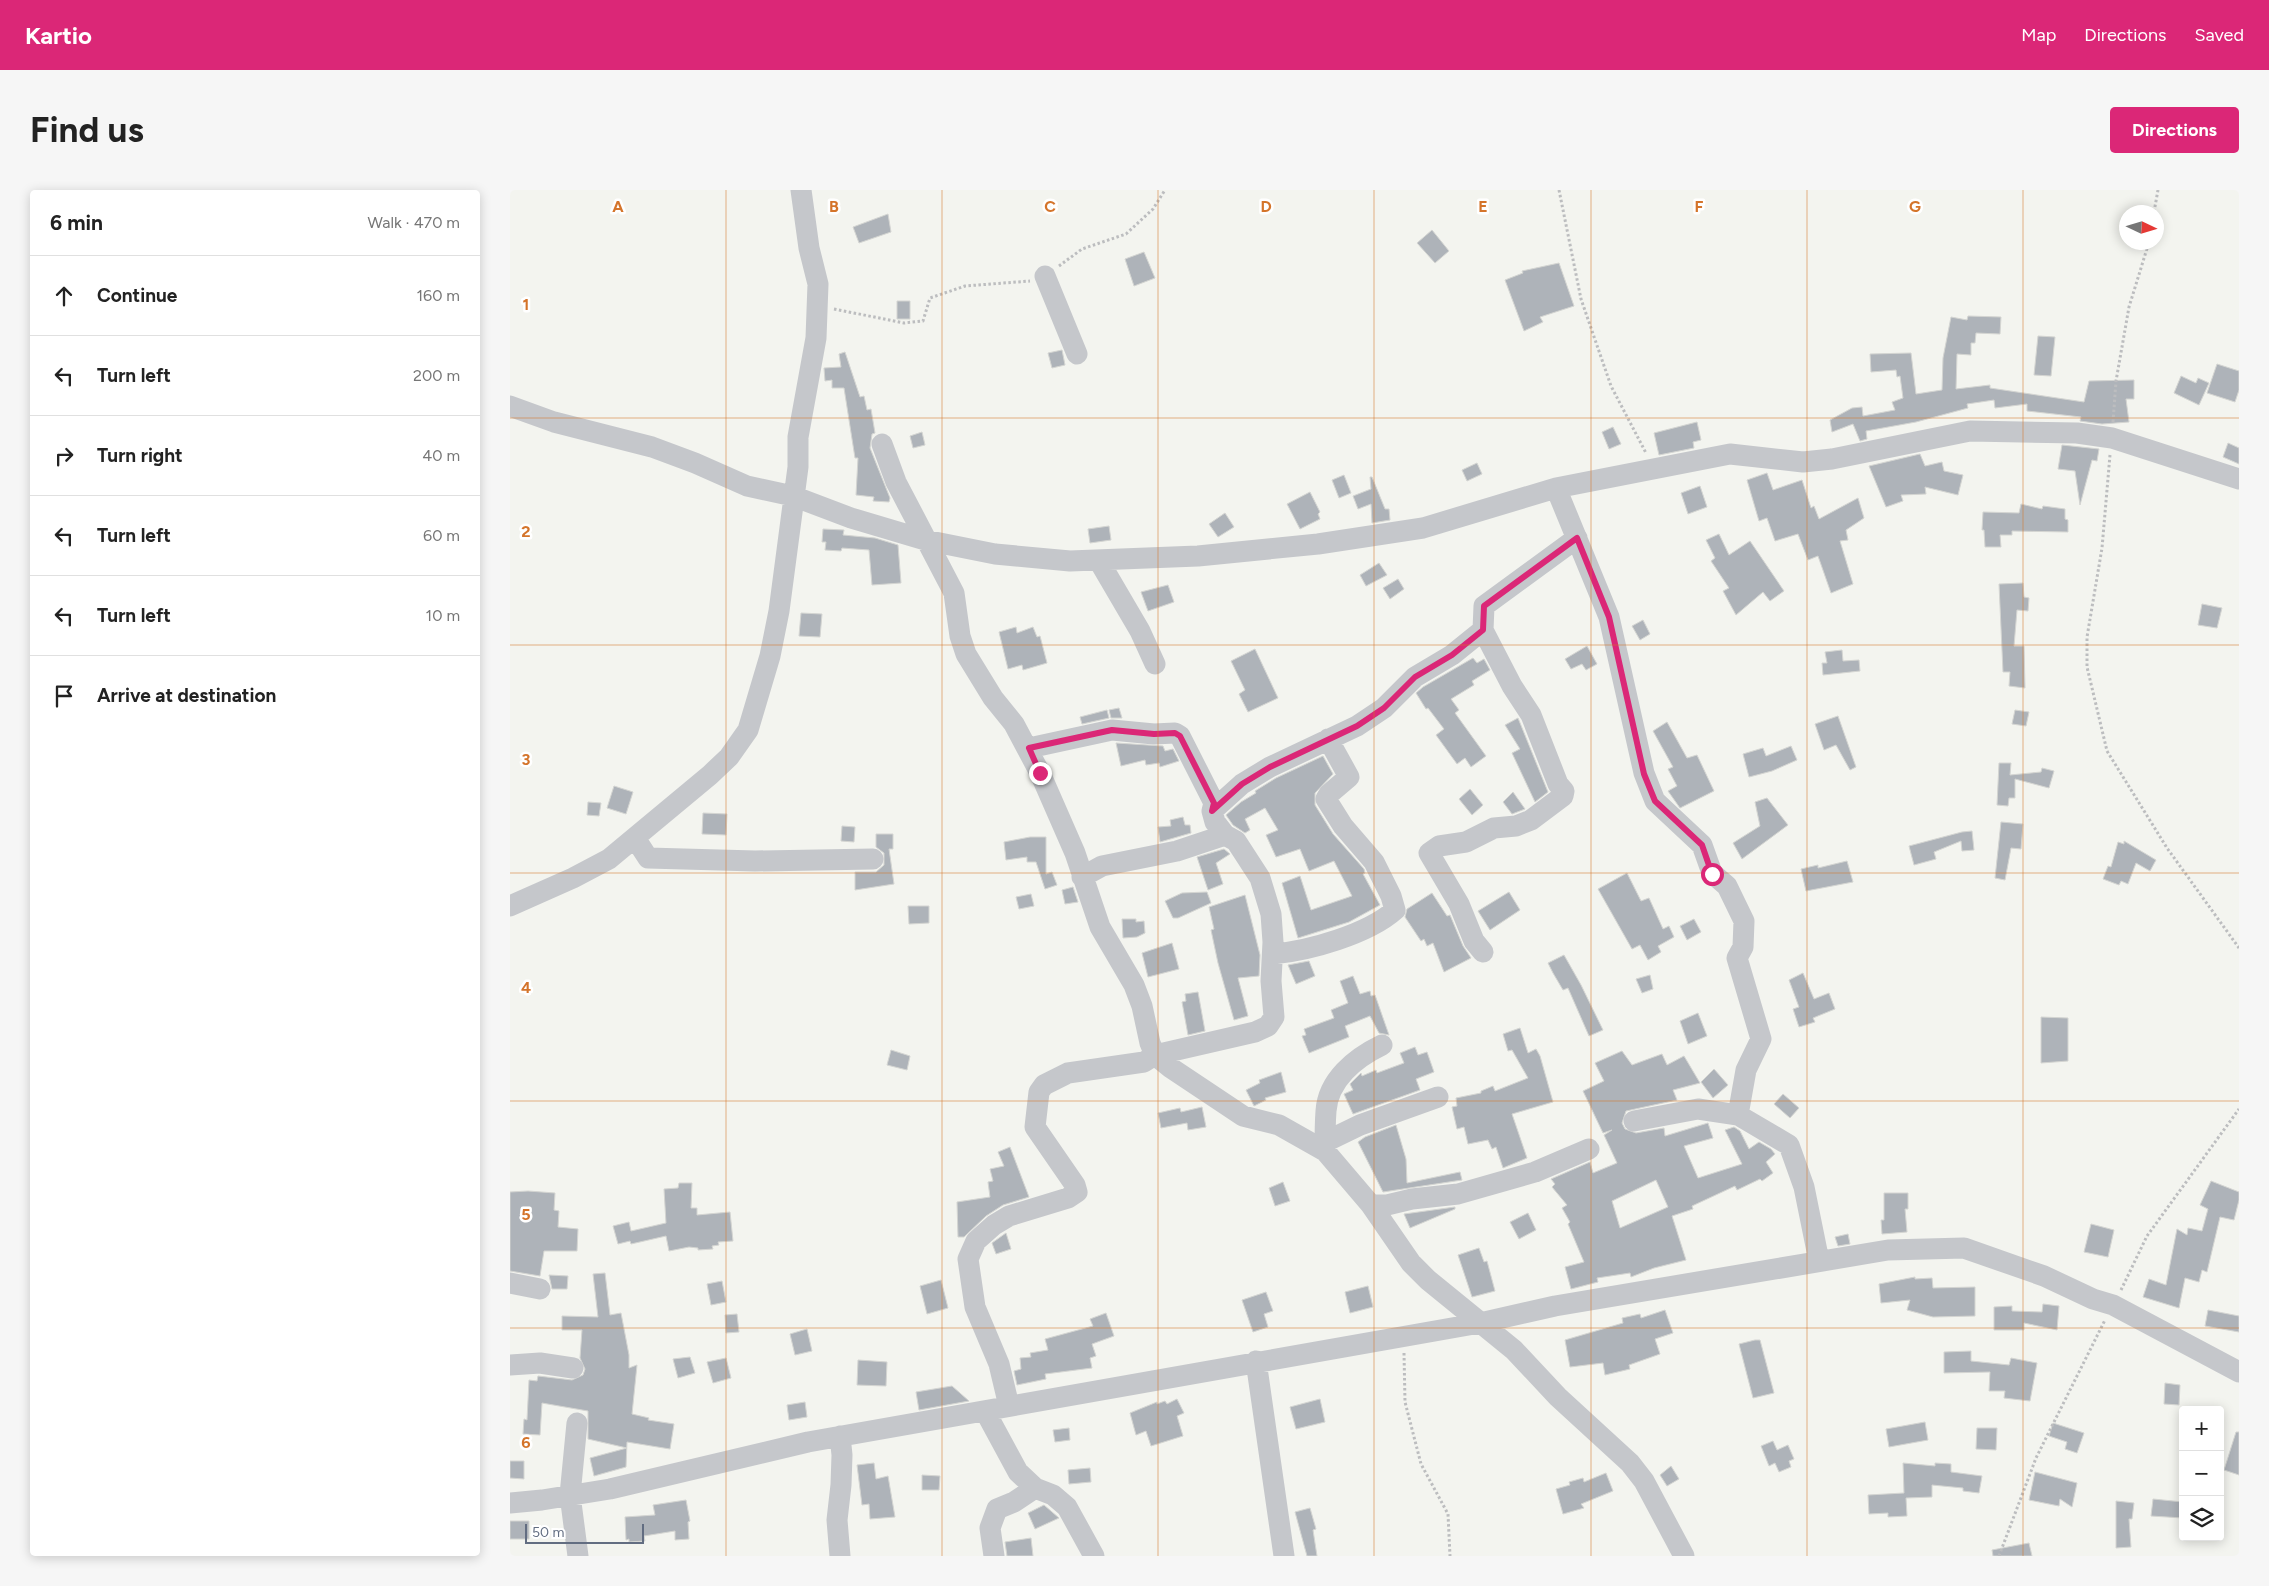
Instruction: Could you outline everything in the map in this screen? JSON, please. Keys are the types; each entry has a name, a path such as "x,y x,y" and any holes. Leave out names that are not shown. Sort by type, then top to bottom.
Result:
{"street":[{"path":"510,906 573,878 609,859 710,776 729,757 748,730 770,656 779,611 798,467 798,437 816,338 818,284 809,248 801,190"},
{"path":"1045,276 1077,354"},
{"path":"510,406 554,422 652,447 696,463 747,486 793,496 851,518 925,540 995,554 1044,560 1099,561 1228,553 1318,544 1423,528 1556,488 1730,454 1803,462 1832,459 1970,431 2077,433 2112,438 2239,479"},
{"path":"882,444 896,482 954,593 960,636 966,654 993,698 1014,724 1029,748 1075,852 1100,927 1134,986 1142,1006 1150,1043 1155,1055 1171,1068 1243,1116 1279,1125 1325,1146 1371,1205 1411,1263 1428,1280 1514,1350 1558,1398 1630,1463 1644,1481 1684,1556"},
{"path":"1556,488 1609,617 1639,754 1655,801 1702,845 1712,874 1727,886 1744,921 1743,947 1737,958 1762,1039 1746,1070 1738,1115"},
{"path":"1483,952 1474,941 1459,904 1429,853 1439,846 1466,842 1494,828 1516,826 1532,820 1563,796 1564,792 1558,784 1531,716 1512,686 1483,630 1484,606 1577,538"},
{"path":"1099,561 1140,631 1155,664"},
{"path":"1212,811 1249,780 1297,753 1357,726 1384,708 1415,677 1452,655 1483,630"},
{"path":"1009,1406 999,1364 975,1307 968,1259 976,1241 994,1225 1009,1216 1068,1198 1077,1192 1075,1185 1035,1127 1039,1092 1044,1085 1068,1073 1144,1062 1155,1055 1255,1032 1268,1026 1274,1017 1271,981 1271,914 1260,878 1236,841 1225,835 1215,822 1212,811 1214,803 1180,736 1175,733 1154,734 1112,730 1029,748"},
{"path":"1272,954 1319,947 1369,925 1395,910 1391,896 1374,862 1343,826 1326,799 1329,794 1349,777 1328,739"},
{"path":"1082,877 1102,866 1178,851 1225,835"},
{"path":"635,838 648,858 755,861 873,859"},
{"path":"1325,1146 1326,1109 1337,1079 1363,1054 1382,1046"},
{"path":"1325,1146 1360,1125 1438,1097"},
{"path":"1634,1121 1698,1109 1738,1115 1789,1145 1804,1187 1819,1261"},
{"path":"1371,1205 1387,1205 1412,1199 1458,1194 1535,1172 1589,1149"},
{"path":"510,1503 610,1489 840,1436 1404,1334 1480,1322 1555,1306 1888,1250 1964,1248 2044,1276 2092,1299 2113,1305 2239,1372"},
{"path":"510,1283 540,1289"},
{"path":"1256,1361 1284,1556"},
{"path":"510,1365 540,1363 573,1368"},
{"path":"985,1411 1018,1472 1035,1488 1053,1495 1067,1507 1094,1556"},
{"path":"577,1423 570,1496 578,1556"},
{"path":"839,1556 837,1520 841,1486 842,1455 840,1436"},
{"path":"994,1556 990,1528 997,1509 1014,1502 1035,1488"}],"path":[{"path":"818,308 845,310 904,323 923,320 930,298 964,286 1036,280 1045,276 1082,250 1126,234 1153,209 1165,190"},
{"path":"1559,190 1581,299 1611,386 1654,469"},
{"path":"2155,205 2158,190"},
{"path":"2147,250 2130,307 2116,382 2102,548 2087,637 2087,667 2107,751 2167,848 2239,948"},
{"path":"1999,1556 2036,1458 2147,1236 2239,1109"},
{"path":"1404,1334 1405,1402 1421,1464 1448,1514 1450,1556"}],"building":[{"path":"888,214 891,232 859,243 853,227"},
{"path":"1432,230 1449,251 1435,263 1417,243"},
{"path":"1144,252 1155,278 1134,286 1125,259"},
{"path":"1559,263 1574,306 1540,317 1543,322 1524,331 1505,280 1523,273 1522,271"},
{"path":"897,301 910,301 910,319 897,319"},
{"path":"1968,316 2001,317 2000,334 1976,333 1975,343 1971,343 1971,355 1957,354 1956,389 1990,385 1990,388 2084,402 2089,381 2134,380 2134,399 2126,399 2129,422 2102,424 2080,421 2081,417 2027,411 2027,404 1995,408 1994,400 1967,404 1968,408 1916,422 1866,431 1867,439 1860,441 1853,424 1832,432 1830,420 1852,408 1862,407 1863,416 1895,410 1892,402 1903,398 1900,376 1897,377 1896,370 1871,372 1870,354 1911,353 1916,394 1942,390 1943,358 1951,317 1967,320"},
{"path":"2038,336 2055,337 2051,376 2034,375"},
{"path":"1062,350 1065,365 1052,368 1048,353"},
{"path":"845,352 860,397 864,396 867,410 871,409 875,433 872,434 870,448 890,498 889,502 873,501 874,497 856,495 858,458 855,458 844,388 832,388 832,380 825,381 824,368 841,367 839,354"},
{"path":"2217,364 2239,371 2239,390 2235,402 2207,393"},
{"path":"2181,376 2196,383 2198,378 2209,383 2199,405 2174,393"},
{"path":"1697,422 1701,440 1693,442 1694,448 1659,455 1654,433"},
{"path":"1613,427 1621,444 1609,449 1602,432"},
{"path":"922,432 925,445 913,448 910,436"},
{"path":"2228,443 2239,448 2239,464 2223,457"},
{"path":"2062,445 2099,449 2097,461 2092,460 2080,505 2075,471 2058,469"},
{"path":"1920,454 1925,466 1942,462 1944,471 1963,475 1958,495 1925,487 1926,494 1901,495 1903,501 1886,507 1869,466"},
{"path":"1477,463 1482,474 1467,481 1462,470"},
{"path":"1767,473 1773,490 1802,480 1811,508 1814,506 1819,519 1858,498 1864,518 1846,530 1848,540 1840,541 1853,584 1831,593 1818,556 1808,560 1798,534 1775,541 1767,518 1759,521 1747,480"},
{"path":"1344,475 1351,493 1339,498 1332,480"},
{"path":"1370,477 1372,477 1385,509 1389,509 1390,520 1372,523 1371,504 1358,509 1353,496 1371,489"},
{"path":"1700,486 1707,507 1688,514 1681,493"},
{"path":"1310,492 1320,512 1318,514 1320,519 1300,529 1287,504"},
{"path":"2021,504 2042,509 2043,506 2065,509 2065,519 2068,520 2068,532 2012,531 2012,535 2000,535 2001,547 1985,547 1984,530 1982,530 1983,512 2019,513"},
{"path":"1225,513 1234,527 1218,537 1209,524"},
{"path":"1109,526 1111,540 1090,543 1088,529"},
{"path":"823,529 844,530 843,535 875,538 898,545 901,583 872,585 869,550 842,548 841,551 825,550 826,542 822,542"},
{"path":"1719,534 1729,555 1750,541 1784,591 1770,601 1763,592 1736,615 1723,591 1729,588 1711,561 1715,558 1706,540"},
{"path":"1379,563 1387,575 1366,586 1360,575"},
{"path":"1398,579 1404,589 1390,599 1383,588"},
{"path":"2023,583 2024,597 2029,598 2028,611 2017,610 2014,646 2024,646 2025,688 2009,686 2010,672 2003,672 1999,584"},
{"path":"1168,585 1174,602 1148,611 1141,592"},
{"path":"2202,604 2222,608 2217,628 2198,625"},
{"path":"801,613 822,614 820,637 799,636"},
{"path":"1643,620 1650,634 1640,640 1632,626"},
{"path":"1016,627 1017,633 1033,627 1037,637 1040,636 1047,663 1023,670 1022,665 1008,669 999,632"},
{"path":"1587,646 1597,664 1586,670 1582,664 1571,669 1565,659"},
{"path":"1255,649 1278,698 1248,712 1239,694 1245,690 1231,661"},
{"path":"1842,650 1843,661 1859,660 1860,671 1823,675 1822,663 1827,663 1825,652"},
{"path":"1473,658 1477,663 1484,659 1490,670 1472,681 1474,685 1451,699 1459,710 1455,713 1486,756 1471,767 1465,758 1457,764 1436,735 1444,729 1428,708 1426,709 1416,693"},
{"path":"1119,708 1122,718 1111,718 1109,710"},
{"path":"1107,710 1109,718 1082,724 1080,717"},
{"path":"2015,710 2029,712 2026,726 2012,724"},
{"path":"1838,716 1856,767 1850,770 1836,745 1824,750 1815,724"},
{"path":"1518,718 1548,792 1535,802 1512,753 1520,749 1505,725"},
{"path":"1667,722 1687,758 1697,755 1714,791 1680,808 1668,791 1677,786 1668,769 1673,767 1653,731"},
{"path":"1116,743 1163,746 1165,751 1173,749 1179,761 1160,767 1159,763 1146,765 1145,760 1121,766"},
{"path":"1791,746 1797,760 1772,771 1749,777 1743,754 1763,748 1766,756"},
{"path":"1323,756 1333,774 1315,793 1315,805 1333,834 1364,869 1365,873 1363,874 1380,905 1349,922 1298,938 1282,883 1300,876 1311,910 1352,896 1334,861 1309,871 1300,849 1276,857 1266,835 1278,830 1265,808 1245,819 1250,830 1245,833 1233,825 1226,815 1241,802 1256,793 1255,791 1276,778"},
{"path":"1999,763 2011,763 2010,775 2041,772 2042,768 2054,771 2049,788 2015,779 2015,798 2009,798 2008,806 1997,805"},
{"path":"614,786 633,792 626,814 607,808"},
{"path":"1470,789 1483,805 1472,815 1459,799"},
{"path":"1513,792 1525,809 1512,814 1503,802"},
{"path":"1767,798 1788,825 1742,859 1733,843 1760,826 1755,802"},
{"path":"588,802 601,803 599,816 587,815"},
{"path":"703,813 727,814 726,835 702,834"},
{"path":"1183,817 1185,825 1190,825 1191,833 1160,842 1158,827 1171,826 1170,820"},
{"path":"2001,822 2023,824 2021,849 2011,848 2005,880 1995,878"},
{"path":"842,826 855,827 854,842 841,841"},
{"path":"1972,831 1974,850 1962,851 1961,841 1934,852 1936,859 1914,865 1909,846"},
{"path":"876,834 893,834 893,849 889,849 894,884 855,890 855,872 876,872 884,865 884,853 876,847"},
{"path":"1030,837 1046,837 1046,874 1052,872 1057,885 1045,889 1036,862 1027,862 1027,857 1006,860 1004,842"},
{"path":"2124,841 2156,860 2150,871 2136,863 2128,884 2121,881 2119,885 2103,879 2108,866 2111,867 2118,842 2124,844"},
{"path":"1224,849 1230,854 1216,863 1223,884 1208,890 1197,857"},
{"path":"1847,861 1853,882 1806,891 1801,869 1818,865 1818,868"},
{"path":"1627,873 1641,901 1649,898 1663,929 1669,926 1674,937 1658,946 1661,952 1648,960 1640,945 1632,949 1598,889"},
{"path":"1073,887 1078,902 1065,904 1062,890"},
{"path":"1207,892 1211,903 1178,918 1173,918 1165,901 1182,893"},
{"path":"1509,892 1520,910 1490,930 1478,911"},
{"path":"1432,893 1447,916 1450,915 1463,946 1471,958 1444,972 1433,943 1427,946 1424,939 1421,941 1405,917 1407,909"},
{"path":"1031,894 1034,906 1019,909 1016,897"},
{"path":"1245,895 1260,955 1259,976 1238,978 1248,1016 1234,1020 1218,963 1211,930 1214,929 1209,907"},
{"path":"908,906 929,906 929,923 909,924"},
{"path":"1122,919 1136,919 1136,922 1144,921 1145,933 1137,937 1123,938"},
{"path":"1694,919 1701,932 1687,940 1680,926"},
{"path":"1172,943 1179,969 1148,977 1142,953"},
{"path":"1564,955 1603,1030 1589,1036 1568,988 1563,990 1548,963"},
{"path":"1309,961 1315,976 1296,984 1288,965"},
{"path":"1803,973 1814,999 1829,993 1835,1009 1813,1018 1815,1022 1799,1027 1793,1009 1799,1007 1789,980"},
{"path":"1650,975 1653,989 1642,993 1636,979"},
{"path":"1353,976 1360,994 1370,991 1371,996 1375,995 1389,1035 1379,1033 1370,1016 1345,1026 1349,1037 1309,1053 1302,1036 1306,1035 1304,1029 1334,1018 1331,1010 1348,1003 1340,981"},
{"path":"1198,992 1205,1031 1188,1035 1182,1002 1186,1001 1185,994"},
{"path":"1698,1013 1707,1036 1688,1044 1680,1021"},
{"path":"2041,1017 2068,1018 2068,1061 2041,1063"},
{"path":"1520,1028 1528,1053 1536,1049 1540,1056 1553,1102 1512,1114 1527,1158 1503,1168 1496,1147 1492,1149 1488,1140 1468,1144 1464,1127 1457,1129 1452,1107 1457,1106 1456,1098 1481,1093 1481,1091 1493,1086 1495,1091 1528,1078 1512,1050 1508,1051 1503,1034"},
{"path":"1415,1047 1418,1055 1427,1052 1434,1072 1416,1079 1420,1090 1353,1114 1344,1094 1353,1090 1350,1084 1361,1073 1362,1076 1376,1070 1377,1073 1404,1063 1400,1053"},
{"path":"891,1050 910,1056 907,1070 887,1065"},
{"path":"1622,1051 1632,1065 1662,1054 1667,1065 1684,1056 1700,1083 1673,1090 1677,1100 1626,1111 1622,1123 1625,1129 1636,1133 1664,1128 1665,1136 1708,1123 1713,1138 1684,1146 1698,1178 1742,1164 1725,1130 1734,1127 1740,1131 1749,1149 1759,1142 1771,1149 1775,1154 1766,1162 1773,1173 1762,1181 1760,1179 1737,1190 1735,1186 1692,1206 1693,1209 1672,1216 1686,1260 1654,1268 1631,1277 1630,1273 1597,1278 1598,1282 1571,1289 1565,1267 1584,1262 1568,1224 1570,1222 1562,1208 1567,1205 1552,1187 1555,1184 1551,1179 1590,1162 1593,1173 1617,1163 1604,1135 1612,1130 1603,1133 1583,1091 1604,1081 1595,1063","holes":["1656,1180 1668,1207 1620,1228 1612,1201"]},
{"path":"1714,1069 1728,1085 1713,1098 1701,1082"},
{"path":"1281,1072 1286,1092 1265,1098 1266,1100 1254,1106 1246,1090 1260,1083 1259,1080"},
{"path":"1783,1094 1799,1108 1790,1118 1774,1104"},
{"path":"1202,1107 1206,1127 1188,1130 1187,1123 1161,1128 1158,1113 1180,1108 1181,1112"},
{"path":"1396,1125 1406,1159 1407,1183 1460,1172 1462,1180 1383,1192 1358,1142 1365,1137"},
{"path":"1010,1147 1029,1197 1003,1205 986,1216 964,1237 958,1237 957,1202 990,1197 988,1182 993,1181 990,1169 1004,1166 998,1152"},
{"path":"2211,1181 2239,1192 2239,1200 2234,1220 2220,1217 2207,1272 2202,1270 2199,1282 2185,1278 2179,1308 2143,1297 2149,1279 2166,1285 2177,1229 2187,1235 2188,1228 2202,1231 2208,1209 2200,1205"},
{"path":"1283,1182 1290,1201 1275,1206 1269,1188"},
{"path":"679,1183 692,1183 691,1208 697,1208 697,1215 730,1212 733,1241 718,1242 719,1245 712,1246 713,1249 698,1250 698,1248 689,1247 669,1251 666,1236 631,1244 630,1241 618,1244 613,1226 629,1222 631,1231 666,1223 664,1189 678,1188"},
{"path":"510,1192 555,1193 554,1210 559,1211 558,1227 578,1229 577,1251 544,1251 540,1276 510,1271"},
{"path":"1884,1193 1908,1193 1908,1209 1905,1209 1907,1232 1882,1234 1881,1220 1884,1220"},
{"path":"1455,1207 1455,1209 1410,1228 1404,1214"},
{"path":"1528,1213 1536,1230 1519,1239 1510,1222"},
{"path":"2091,1224 2114,1230 2108,1257 2084,1252"},
{"path":"1006,1233 1011,1249 996,1254 992,1243"},
{"path":"1848,1234 1850,1244 1838,1246 1835,1237"},
{"path":"1479,1248 1484,1262 1487,1261 1495,1291 1472,1297 1458,1255"},
{"path":"605,1273 610,1315 621,1313 629,1355 629,1368 637,1365 632,1414 649,1418 648,1420 674,1424 670,1449 627,1442 627,1448 588,1439 588,1411 542,1403 540,1435 523,1434 524,1419 527,1420 529,1380 537,1381 538,1376 572,1380 583,1375 585,1369 580,1358 582,1330 562,1330 562,1316 598,1317 593,1274"},
{"path":"549,1275 568,1276 567,1289 552,1289"},
{"path":"1915,1277 1915,1279 1932,1278 1933,1288 1975,1287 1975,1316 1933,1317 1907,1310 1910,1300 1881,1303 1879,1284"},
{"path":"941,1280 948,1308 927,1314 920,1286"},
{"path":"722,1281 726,1302 711,1305 707,1284"},
{"path":"1368,1286 1373,1307 1350,1313 1345,1292"},
{"path":"1266,1292 1273,1311 1264,1314 1268,1327 1253,1332 1242,1300"},
{"path":"2043,1304 2059,1306 2057,1330 2024,1323 2024,1330 1994,1330 1994,1307 2012,1306 2012,1311 2042,1312"},
{"path":"1665,1310 1673,1333 1655,1339 1660,1354 1629,1365 1630,1369 1605,1375 1603,1363 1570,1367 1565,1340 1623,1323 1622,1318 1640,1314 1641,1318"},
{"path":"2208,1310 2239,1316 2239,1332 2205,1326"},
{"path":"1106,1313 1114,1336 1092,1344 1096,1356 1090,1358 1092,1368 1045,1374 1046,1379 1017,1385 1014,1371 1021,1369 1020,1358 1031,1357 1030,1353 1048,1350 1045,1339 1093,1326 1090,1319"},
{"path":"737,1314 739,1332 726,1333 725,1315"},
{"path":"807,1329 812,1351 795,1355 790,1334"},
{"path":"1760,1340 1774,1393 1753,1398 1739,1344"},
{"path":"1971,1351 1971,1361 2009,1365 2011,1358 2037,1363 2030,1401 2004,1398 2005,1391 1989,1391 1990,1372 1944,1373 1944,1352"},
{"path":"690,1357 695,1373 678,1378 673,1359"},
{"path":"726,1358 731,1378 713,1383 707,1362"},
{"path":"858,1360 887,1362 886,1386 857,1385"},
{"path":"2165,1383 2180,1385 2179,1405 2164,1404"},
{"path":"952,1386 969,1401 919,1410 916,1392"},
{"path":"1177,1399 1184,1413 1177,1416 1183,1436 1151,1446 1146,1431 1136,1435 1130,1413 1157,1402 1157,1404 1165,1401 1167,1404"},
{"path":"1320,1399 1325,1422 1296,1429 1290,1407"},
{"path":"805,1402 807,1417 789,1420 787,1405"},
{"path":"1925,1422 1928,1440 1889,1447 1886,1429"},
{"path":"2053,1423 2084,1433 2077,1453 2065,1449 2067,1442 2049,1436"},
{"path":"1069,1428 1070,1440 1055,1442 1053,1430"},
{"path":"1977,1428 1997,1428 1996,1450 1976,1449"},
{"path":"2236,1432 2239,1432 2239,1475 2224,1470"},
{"path":"1773,1441 1777,1450 1788,1445 1794,1459 1789,1461 1791,1467 1779,1472 1775,1463 1769,1466 1761,1446"},
{"path":"627,1448 626,1467 594,1476 590,1458"},
{"path":"510,1461 524,1461 524,1479 510,1478"},
{"path":"874,1463 876,1479 888,1476 895,1517 870,1519 869,1504 862,1505 857,1465"},
{"path":"1903,1463 1935,1466 1935,1463 1951,1464 1951,1472 1982,1476 1979,1493 1963,1491 1963,1488 1932,1485 1932,1497 1906,1498 1907,1516 1888,1517 1888,1513 1869,1514 1868,1495 1904,1493"},
{"path":"1671,1466 1679,1479 1667,1486 1660,1475"},
{"path":"1090,1468 1091,1482 1069,1484 1068,1470"},
{"path":"2035,1472 2077,1483 2072,1507 2060,1499 2059,1506 2029,1500"},
{"path":"1606,1473 1613,1491 1581,1504 1584,1508 1563,1514 1556,1489 1570,1485 1569,1482 1583,1478 1584,1482"},
{"path":"922,1475 940,1476 939,1490 922,1490"},
{"path":"2153,1499 2179,1502 2179,1518 2151,1516"},
{"path":"686,1500 690,1521 688,1522 689,1539 675,1540 675,1531 644,1536 645,1541 629,1542 629,1539 626,1540 625,1517 655,1515 653,1505"},
{"path":"2116,1501 2134,1503 2132,1519 2129,1519 2131,1547 2116,1548"},
{"path":"1044,1505 1059,1518 1035,1529 1028,1513"},
{"path":"1310,1508 1316,1529 1313,1530 1317,1556 1307,1556 1295,1512"},
{"path":"510,1521 529,1521 529,1539 510,1539"},
{"path":"1031,1538 1033,1556 1007,1556 1005,1542"},
{"path":"2029,1543 2032,1556 1993,1556 1992,1550"}],"route":[{"path":"1040,773 1029,748 1112,730 1154,734 1175,733 1180,736 1206,784 1214,803 1212,811 1242,784 1270,767 1357,726 1384,708 1401,688 1415,677 1452,655 1483,630 1484,606 1577,538 1609,617 1627,706 1644,774 1655,801 1702,845 1712,874"}]}
